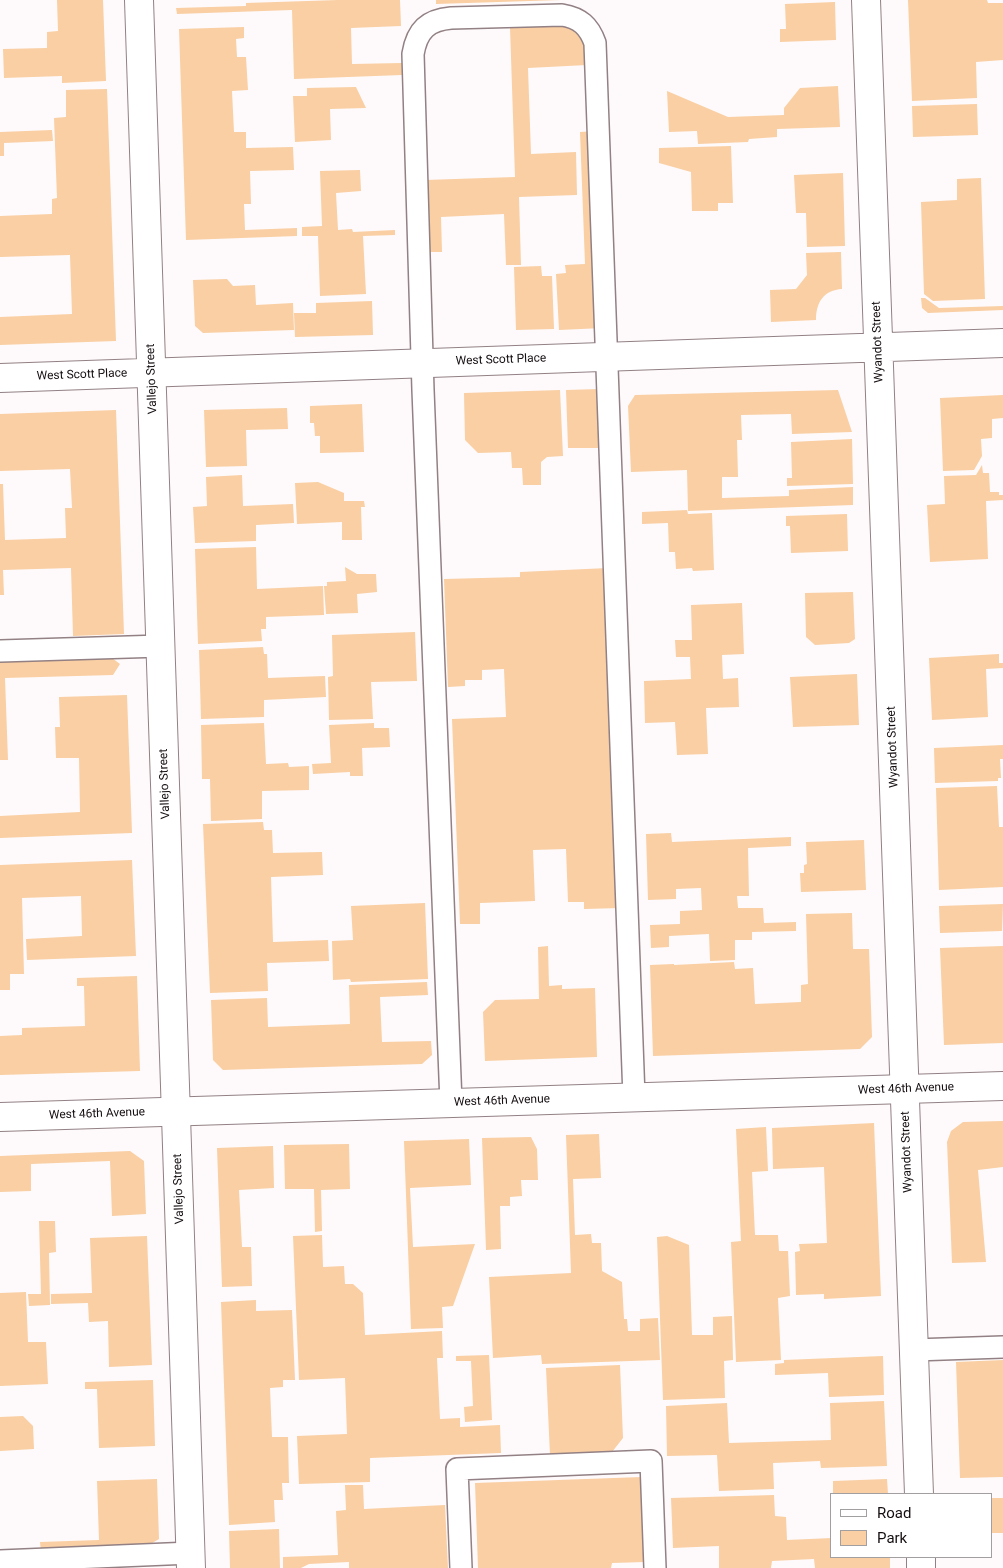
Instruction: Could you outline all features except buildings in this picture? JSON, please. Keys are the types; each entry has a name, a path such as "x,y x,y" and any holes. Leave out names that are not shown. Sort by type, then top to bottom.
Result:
{"street":[{"name":"Vallejo Street","path":"139,0 191,1561"},
{"name":"Wyandot Street","path":"866,0 919,1493"},
{"name":"West Scott Place","path":"0,378 1003,342"},
{"name":"West 46th Avenue","path":"0,1117 1003,1086"}],"lane":[{"path":"451,1103 422,363 413,54 415,42 420,32 429,24 440,19 452,18 562,15 573,17 583,23 591,32 595,43 634,1097"},
{"path":"0,651 161,646"},
{"path":"914,1350 1003,1347"},
{"path":"461,1568 457,1469 651,1461 655,1568"},
{"path":"0,1561 191,1561"}],"green space":[{"path":"57,0 103,0 106,81 62,83 62,76 4,78 3,49 47,48 47,32 58,31"},
{"path":"400,0 401,26 351,28 352,64 402,63 402,75 294,79 292,10 177,14 176,8 246,6 246,3"},
{"path":"436,0 561,0 436,4"},
{"path":"908,0 987,0 988,3 1003,3 1003,60 976,62 977,98 912,101"},
{"path":"835,2 836,40 780,42 780,29 786,29 785,4"},
{"path":"575,25 586,36 587,65 528,68 531,154 576,152 577,195 519,197 521,265 506,265 504,214 441,217 442,252 428,252 425,180 515,177 510,27"},
{"path":"244,27 244,38 236,39 237,57 246,57 248,90 232,91 234,132 246,132 246,148 293,147 294,170 250,171 251,204 244,204 245,230 297,228 297,236 186,240 179,29"},
{"path":"838,86 840,127 777,129 777,137 749,139 748,142 698,144 697,131 669,132 667,91 728,117 784,115 784,108 800,88"},
{"path":"356,87 366,108 330,109 331,140 295,142 293,96 307,96 307,88"},
{"path":"107,89 116,341 0,345 0,317 72,314 70,255 0,257 0,216 52,214 52,199 57,198 54,118 66,117 66,90"},
{"path":"977,104 978,135 913,137 912,106"},
{"path":"52,130 53,141 4,143 4,156 0,156 0,132"},
{"path":"596,131 603,328 559,330 556,274 566,273 565,265 585,264 580,132"},
{"path":"731,146 733,203 718,203 718,211 692,211 691,172 659,163 659,148"},
{"path":"360,170 361,191 336,193 338,230 352,229 353,232 395,230 395,235 363,236 366,294 320,296 318,236 302,236 302,227 322,226 320,171"},
{"path":"843,173 845,246 807,247 806,213 796,213 794,175"},
{"path":"981,178 985,299 933,301 924,294 921,202 957,200 957,179"},
{"path":"841,252 842,289 830,292 822,298 816,314 816,320 771,322 770,290 796,289 807,275 806,253"},
{"path":"541,266 542,276 552,276 554,329 516,330 514,267"},
{"path":"227,279 233,286 255,285 256,305 293,303 294,330 203,333 195,326 193,280"},
{"path":"921,298 925,298 939,308 1003,306 1003,310 928,313 922,308"},
{"path":"372,301 373,335 295,337 294,313 316,313 316,303"},
{"path":"599,389 601,448 568,448 566,390"},
{"path":"560,390 563,456 547,457 541,462 541,485 523,485 522,468 512,468 511,452 478,453 465,440 464,393"},
{"path":"838,390 852,432 792,434 791,414 741,415 742,440 737,440 738,477 722,477 722,498 789,496 789,490 853,487 853,505 688,511 687,470 631,472 628,406 635,395"},
{"path":"1003,395 1003,418 992,419 992,438 981,439 982,456 974,470 943,471 940,398"},
{"path":"362,404 364,452 320,453 320,436 315,436 314,423 310,423 310,406"},
{"path":"287,408 288,429 246,430 247,466 206,467 204,410"},
{"path":"116,410 124,634 73,636 71,568 3,570 4,595 0,595 0,484 3,484 5,540 66,538 65,508 72,508 70,469 0,471 0,414"},
{"path":"852,439 853,484 787,486 787,478 792,478 791,442"},
{"path":"982,465 983,473 989,473 990,492 999,492 999,495 1003,495 1003,500 986,501 988,559 930,562 927,505 945,504 944,476 976,475"},
{"path":"242,475 243,506 293,504 294,523 256,525 256,541 195,543 193,507 207,506 206,477"},
{"path":"318,482 344,493 344,501 364,501 365,507 361,507 362,540 342,540 342,522 297,524 295,483"},
{"path":"687,510 688,514 712,513 714,570 693,571 692,568 676,569 675,552 669,552 668,523 642,524 642,512"},
{"path":"847,514 848,551 791,553 790,526 786,526 786,516"},
{"path":"256,547 257,589 323,586 324,615 266,617 266,629 261,629 262,641 198,644 195,549"},
{"path":"345,567 357,574 376,574 377,592 357,594 358,613 326,614 324,586 327,586 327,582 346,581"},
{"path":"608,568 621,908 584,909 584,902 568,902 566,849 533,850 535,901 480,903 480,924 460,924 452,719 506,717 504,669 482,670 482,680 465,680 465,686 448,687 444,579 520,577 520,572"},
{"path":"853,592 855,639 849,643 815,645 806,637 805,593"},
{"path":"742,603 744,654 722,655 723,679 738,678 739,707 706,708 708,754 677,755 675,722 645,723 644,681 691,679 690,657 676,657 675,640 692,640 691,605"},
{"path":"415,632 417,681 371,682 373,719 329,720 328,677 333,676 332,635"},
{"path":"263,647 264,654 267,654 268,678 325,676 326,697 264,700 264,717 201,719 199,650"},
{"path":"999,654 999,663 1003,663 1003,668 986,669 988,717 932,720 929,658"},
{"path":"112,658 120,664 113,675 5,678 8,760 0,760 0,661"},
{"path":"857,674 859,725 793,727 790,677"},
{"path":"127,695 132,833 0,838 0,816 80,812 79,758 56,758 55,727 60,727 59,697"},
{"path":"264,723 266,764 288,763 289,767 309,766 309,790 262,791 262,819 211,821 210,779 202,779 201,725"},
{"path":"374,723 374,728 389,728 390,747 362,748 363,776 350,776 350,772 313,774 312,764 331,763 329,725"},
{"path":"1003,745 1003,759 1000,759 1001,778 998,778 998,781 935,783 934,748"},
{"path":"997,786 999,827 1003,827 1003,887 939,890 936,788"},
{"path":"263,822 264,830 272,830 273,853 322,852 323,875 271,877 273,942 328,940 329,961 267,963 268,991 210,993 203,824"},
{"path":"671,833 672,842 791,837 791,846 748,848 749,896 737,896 738,908 763,908 764,923 796,922 796,931 752,932 752,940 735,940 735,960 710,961 709,934 669,936 669,947 651,948 650,925 680,924 680,911 702,910 701,888 676,889 676,899 648,900 646,834"},
{"path":"864,840 866,890 801,892 800,873 804,873 804,865 807,864 806,842"},
{"path":"132,860 136,956 27,960 26,939 82,936 81,896 22,898 24,974 10,974 10,990 0,990 0,865"},
{"path":"425,903 428,979 351,982 350,979 333,980 332,941 353,940 351,906"},
{"path":"1003,904 1002,931 940,933 939,906"},
{"path":"852,913 853,949 869,949 872,1037 860,1049 653,1056 650,965 734,962 735,969 753,968 755,1004 801,1002 801,985 808,984 806,914"},
{"path":"548,946 549,986 562,985 562,989 595,988 597,1057 485,1061 483,1012 495,1000 539,999 538,947"},
{"path":"1003,946 1003,1043 944,1045 940,948"},
{"path":"137,976 140,1071 0,1075 0,1036 22,1035 22,1028 85,1026 84,986 77,986 77,978"},
{"path":"427,982 428,995 380,997 382,1042 431,1041 432,1055 422,1064 223,1070 213,1060 211,1000 267,998 268,1027 350,1024 349,985"},
{"path":"1003,1121 1003,1167 978,1170 986,1262 952,1263 947,1142 951,1131 963,1122"},
{"path":"874,1123 881,1296 824,1299 824,1294 796,1295 795,1252 800,1251 799,1244 827,1243 824,1167 773,1169 772,1128"},
{"path":"766,1127 768,1171 752,1172 755,1235 778,1235 779,1251 788,1251 790,1296 778,1298 781,1360 736,1362 731,1242 741,1241 736,1129"},
{"path":"599,1134 601,1178 573,1179 575,1235 591,1234 592,1243 601,1243 602,1271 622,1282 624,1319 627,1319 628,1331 640,1331 640,1319 658,1318 660,1360 542,1364 541,1355 493,1358 489,1277 571,1273 566,1135"},
{"path":"531,1137 537,1149 538,1180 521,1180 522,1196 510,1197 510,1206 500,1206 501,1249 486,1250 482,1138"},
{"path":"469,1139 471,1185 410,1188 413,1247 475,1244 453,1306 442,1307 443,1328 411,1329 404,1141"},
{"path":"349,1144 350,1189 321,1190 322,1231 315,1232 314,1189 285,1189 284,1145"},
{"path":"273,1146 274,1188 239,1190 242,1247 251,1247 252,1286 222,1287 217,1148"},
{"path":"130,1151 144,1161 146,1214 112,1216 110,1161 31,1164 31,1191 0,1192 0,1156"},
{"path":"39,1221 55,1221 56,1252 49,1253 50,1305 29,1306 28,1294 41,1294"},
{"path":"322,1235 323,1267 344,1266 345,1284 353,1284 363,1293 365,1335 442,1331 443,1358 437,1358 440,1419 460,1418 460,1427 500,1425 501,1453 370,1458 370,1482 299,1484 297,1436 347,1434 345,1378 299,1380 293,1236"},
{"path":"147,1236 152,1365 109,1367 108,1321 89,1322 88,1303 51,1304 51,1294 92,1293 90,1238"},
{"path":"667,1236 689,1245 692,1335 713,1335 713,1317 732,1316 733,1360 724,1361 725,1398 663,1400 657,1237"},
{"path":"26,1292 28,1342 46,1342 48,1384 0,1386 0,1293"},
{"path":"256,1300 256,1311 292,1310 295,1380 283,1380 283,1387 270,1388 272,1437 288,1437 289,1483 282,1483 283,1500 274,1500 275,1522 229,1525 221,1302"},
{"path":"489,1355 492,1420 465,1422 464,1407 473,1406 471,1361 456,1361 456,1356"},
{"path":"883,1356 884,1395 829,1397 828,1373 775,1375 775,1364 784,1363 784,1360"},
{"path":"1003,1360 1003,1477 960,1478 956,1362"},
{"path":"620,1365 623,1438 612,1452 550,1455 546,1368"},
{"path":"153,1380 155,1446 99,1448 97,1389 85,1389 85,1382"},
{"path":"884,1401 887,1466 821,1468 820,1461 773,1463 774,1489 719,1491 717,1455 667,1456 666,1406 727,1403 729,1443 831,1440 830,1403"},
{"path":"23,1416 33,1426 34,1449 0,1451 0,1417"},
{"path":"642,1477 645,1562 612,1563 611,1568 478,1568 475,1483"},
{"path":"157,1479 159,1539 142,1549 41,1552 40,1542 99,1540 97,1481"},
{"path":"887,1479 888,1493 833,1493 833,1481"},
{"path":"345,1485 363,1485 364,1509 445,1505 448,1568 349,1568 349,1562 309,1564 301,1568 283,1568 283,1557 338,1555 336,1511 346,1510"},
{"path":"774,1495 775,1516 786,1517 787,1540 830,1538 830,1558 890,1558 890,1568 815,1568 814,1559 772,1561 771,1568 719,1568 719,1546 673,1548 671,1498"},
{"path":"993,1498 1003,1498 1003,1533 993,1533"},
{"path":"279,1529 280,1568 230,1568 229,1531"}]}
